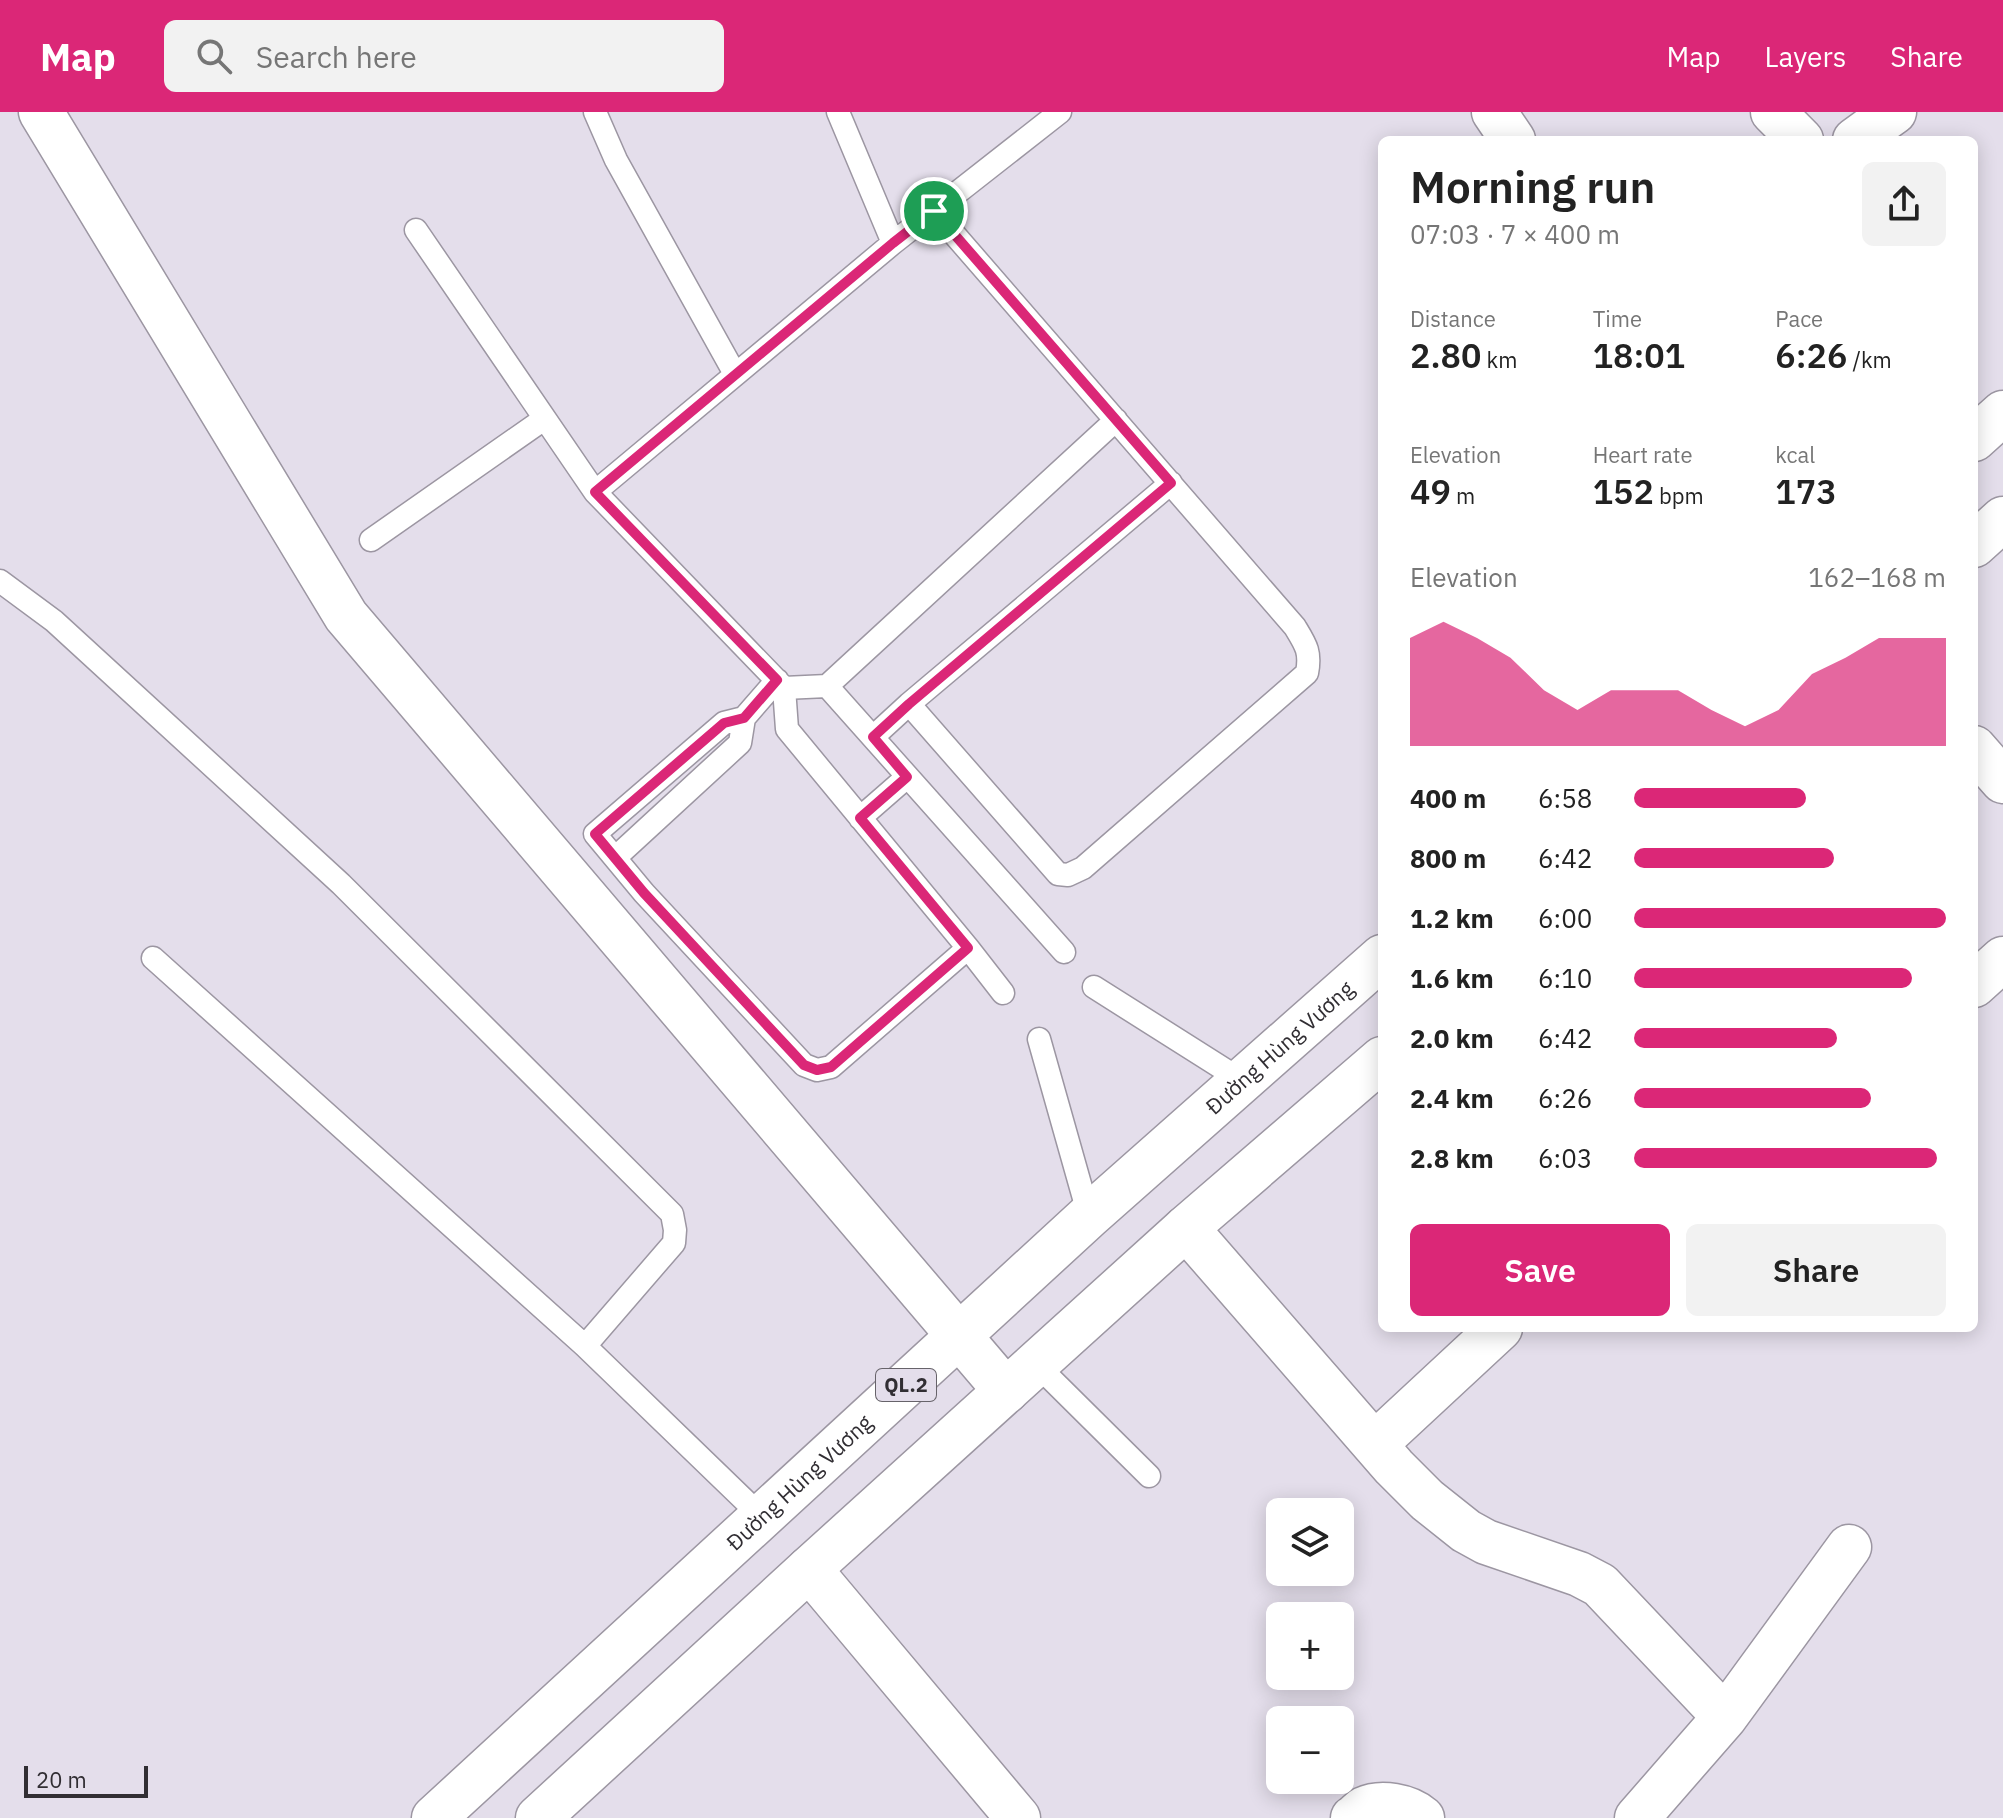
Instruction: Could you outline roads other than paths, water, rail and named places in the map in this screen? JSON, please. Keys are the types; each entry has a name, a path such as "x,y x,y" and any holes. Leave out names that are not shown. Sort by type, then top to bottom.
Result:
{"main road":[{"path":"41,112 346,616 960,1336 1021,1377"},
{"path":"1494,112 1510,136"},
{"path":"1773,112 1797,136"},
{"path":"1861,136 1894,112"},
{"path":"1978,435 2003,413"},
{"path":"1978,541 2003,519"},
{"path":"1978,753 2003,781"},
{"path":"1978,981 2003,959"},
{"name":"Đường Hùng Vương","path":"434,1818 1089,1216 1378,960"},
{"path":"538,1818 1186,1228 1378,1062"},
{"path":"1186,1228 1394,1467 1427,1500 1466,1531 1486,1542 1579,1574 1600,1585 1725,1717"},
{"path":"1375,1444 1496,1332"},
{"path":"1637,1818 1725,1717 1849,1547"},
{"path":"809,1569 1018,1818"},
{"path":"1353,1818 1363,1809 1387,1804 1415,1812 1422,1818"}],"lane":[{"path":"595,112 616,160 735,374"},
{"path":"838,112 893,243"},
{"path":"595,492 893,243 1060,112"},
{"path":"909,704 1058,874 1068,875 1083,868 1307,673 1310,660 1307,645 1295,627 934,211"},
{"path":"416,230 595,492 780,684 787,729 1003,993"},
{"path":"371,540 544,419"},
{"path":"968,948 831,1067 817,1070 804,1065 644,893 595,834 724,723 744,718 780,684 827,686 1116,420"},
{"path":"873,737 1171,483"},
{"path":"0,581 54,621 341,884 672,1214 674,1243 585,1346"},
{"path":"827,686 1064,952"},
{"path":"616,857 740,743 744,718"},
{"path":"860,818 907,777"},
{"path":"153,958 585,1346 762,1517"},
{"path":"1094,987 1241,1080"},
{"path":"1039,1039 1089,1216"},
{"path":"1021,1377 1149,1476"}]}
